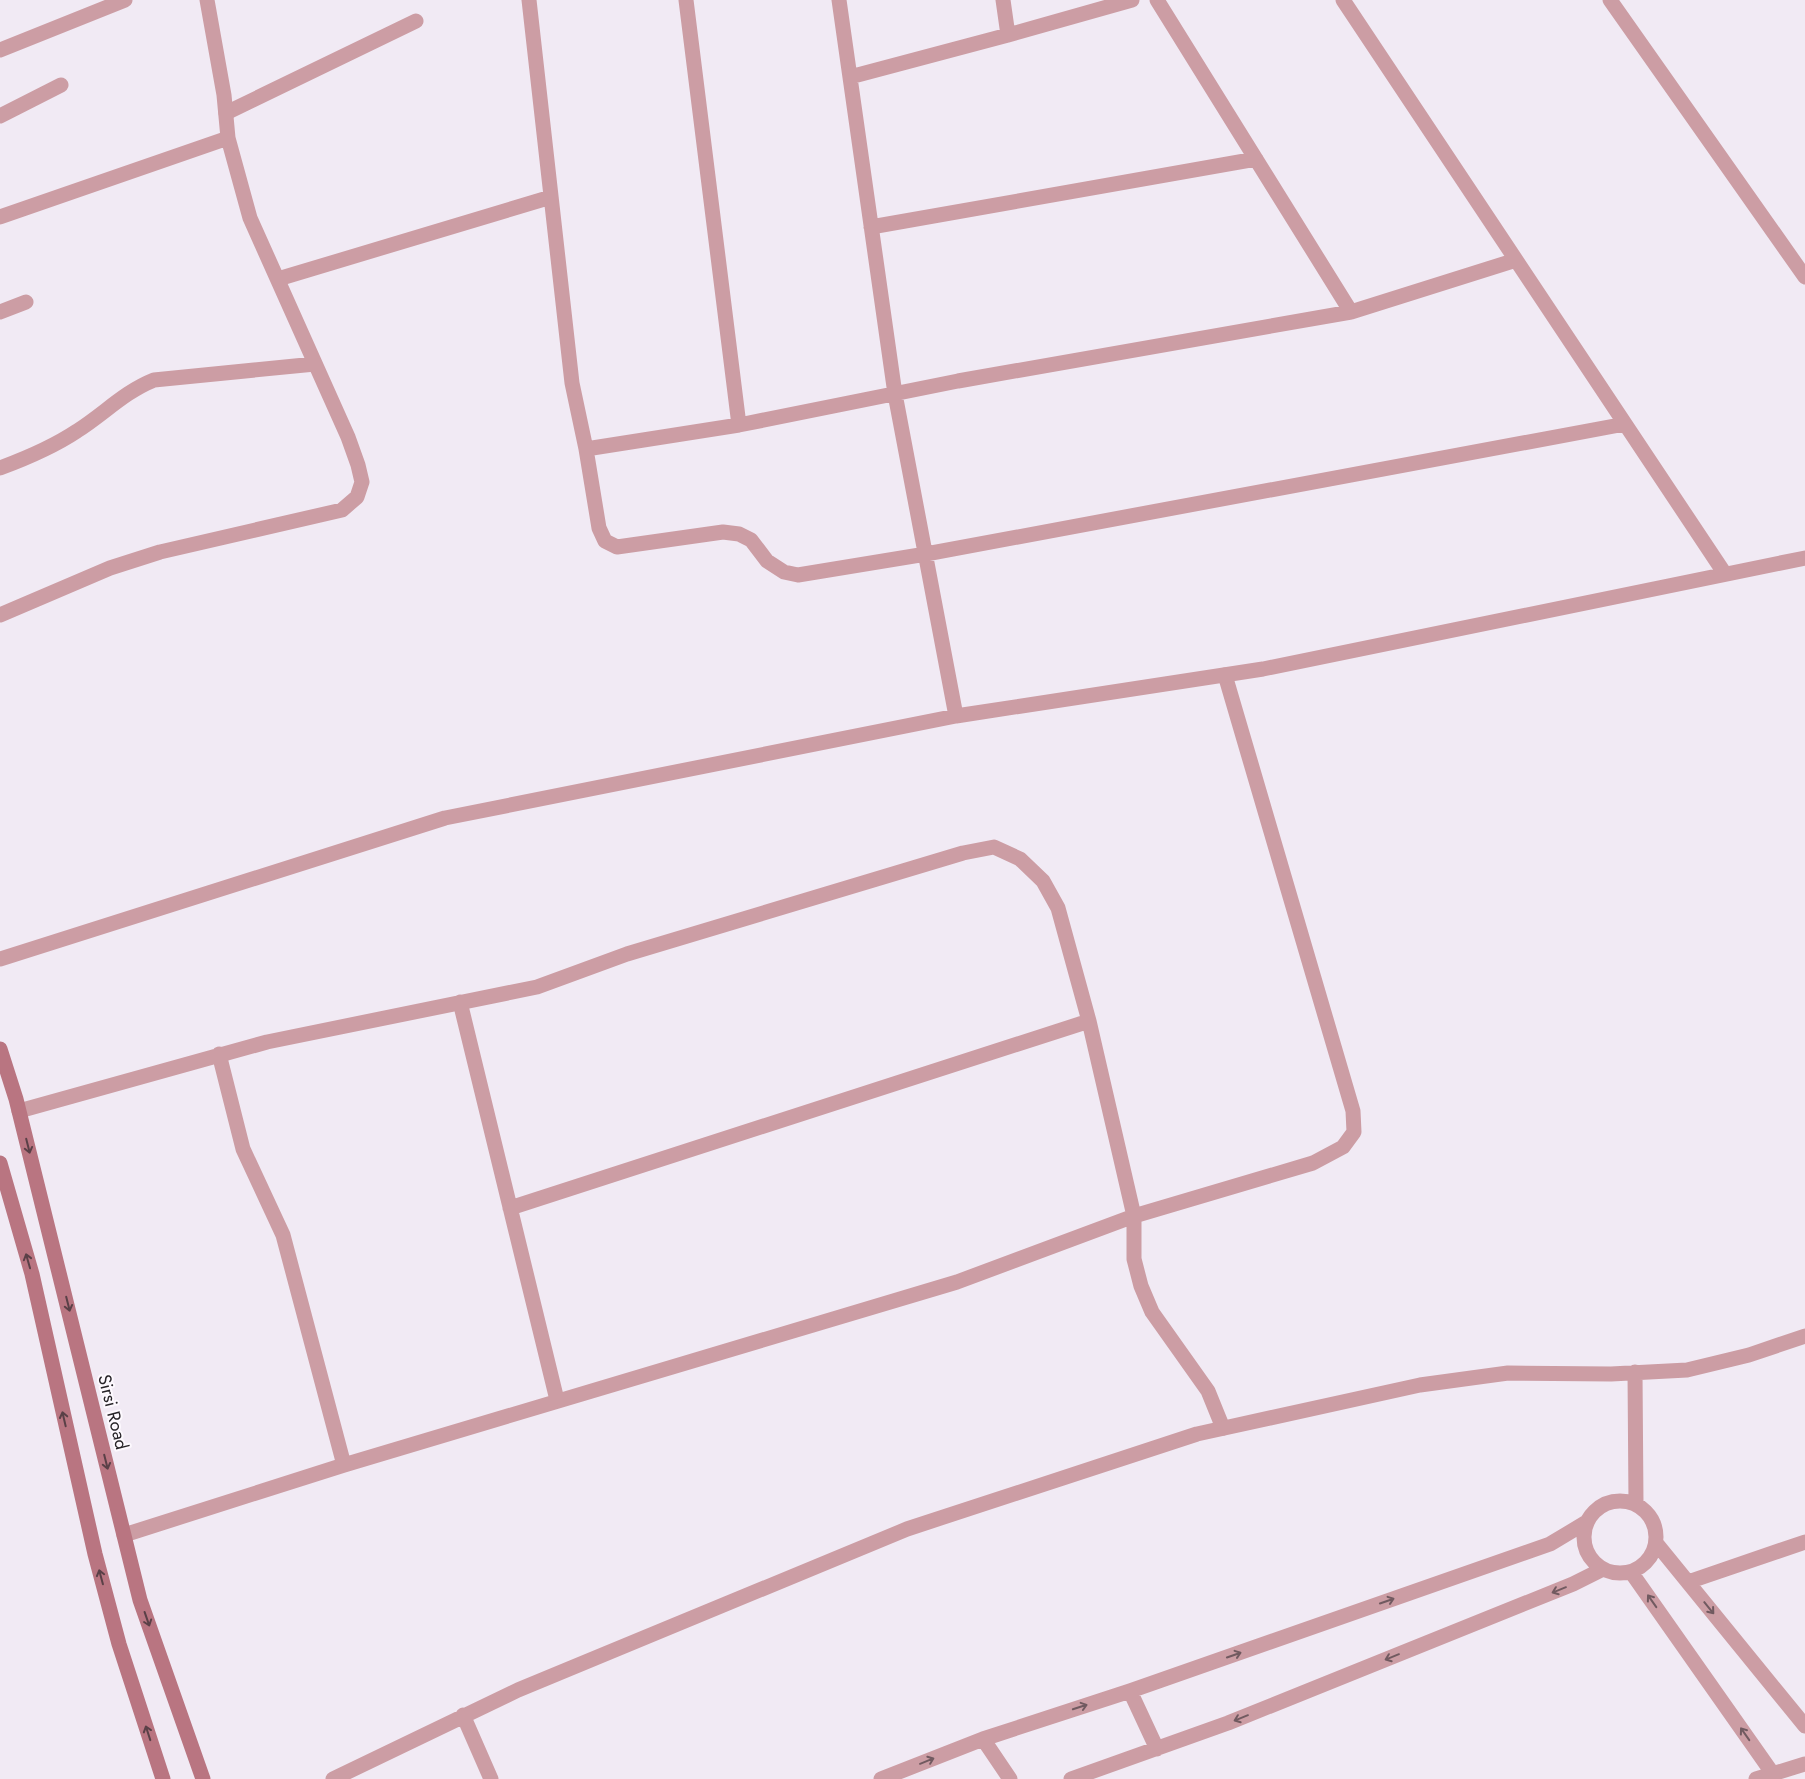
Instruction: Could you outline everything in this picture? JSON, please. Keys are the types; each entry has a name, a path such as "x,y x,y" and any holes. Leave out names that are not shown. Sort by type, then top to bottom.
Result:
{"main road":[{"name":"Sirsi Road","path":"0,1049 19,1111 140,1600 203,1779"},
{"path":"0,1163 32,1274 97,1563 119,1644 163,1779"}],"street":[{"path":"0,50 125,0"},
{"path":"0,615 110,568 160,552 342,510 357,497 362,482 348,437 250,218 228,138 226,113 207,0"},
{"path":"529,0 572,383 586,449 599,528 605,541 617,547 722,532 739,534 751,540 767,561 784,572 798,575 926,554 1625,424"},
{"path":"686,0 739,425"},
{"path":"839,0 895,394 956,716"},
{"path":"1003,0 1008,35"},
{"path":"850,77 1132,0"},
{"path":"1157,0 1351,312"},
{"path":"1343,0 1726,574"},
{"path":"1610,0 1805,277"},
{"path":"226,113 416,21"},
{"path":"0,116 61,85"},
{"path":"0,216 228,138"},
{"path":"871,227 1256,159"},
{"path":"278,279 551,197"},
{"path":"586,449 739,425 895,394 1351,312 1516,260"},
{"path":"0,312 26,302"},
{"path":"0,468 46,450 78,431 135,388 154,380 316,364"},
{"path":"0,959 445,818 956,716 1263,669 1805,558"},
{"path":"124,1535 344,1464 958,1282 1134,1216 1313,1163 1343,1148 1354,1132 1353,1111 1225,675"},
{"path":"19,1111 219,1054 537,987 628,954 963,853 994,847 1020,859 1043,880 1058,908 1089,1021 1134,1216 1134,1259 1140,1286 1152,1312 1208,1391 1224,1428"},
{"path":"460,1002 557,1400"},
{"path":"510,1208 1089,1021"},
{"path":"219,1054 244,1149 283,1236 344,1464"},
{"path":"333,1779 518,1690 907,1529 1197,1434 1430,1383 1508,1373 1687,1370 1749,1354 1805,1336"},
{"path":"1634,1372 1636,1504"},
{"path":"1603,1570 1586,1551 1583,1537 1585,1523 1590,1515 1611,1501 1622,1500 1636,1504 1653,1522 1656,1543 1805,1726"},
{"path":"881,1779 983,1739 1130,1691 1550,1544 1585,1523"},
{"path":"1688,1582 1805,1542"},
{"path":"1071,1779 1228,1723 1573,1584 1603,1570 1620,1573 1631,1572 1648,1560 1656,1543"},
{"path":"1631,1572 1773,1774"},
{"path":"1130,1691 1157,1749"},
{"path":"463,1715 491,1779"},
{"path":"983,1739 1010,1779"},
{"path":"1756,1779 1805,1764"}]}
